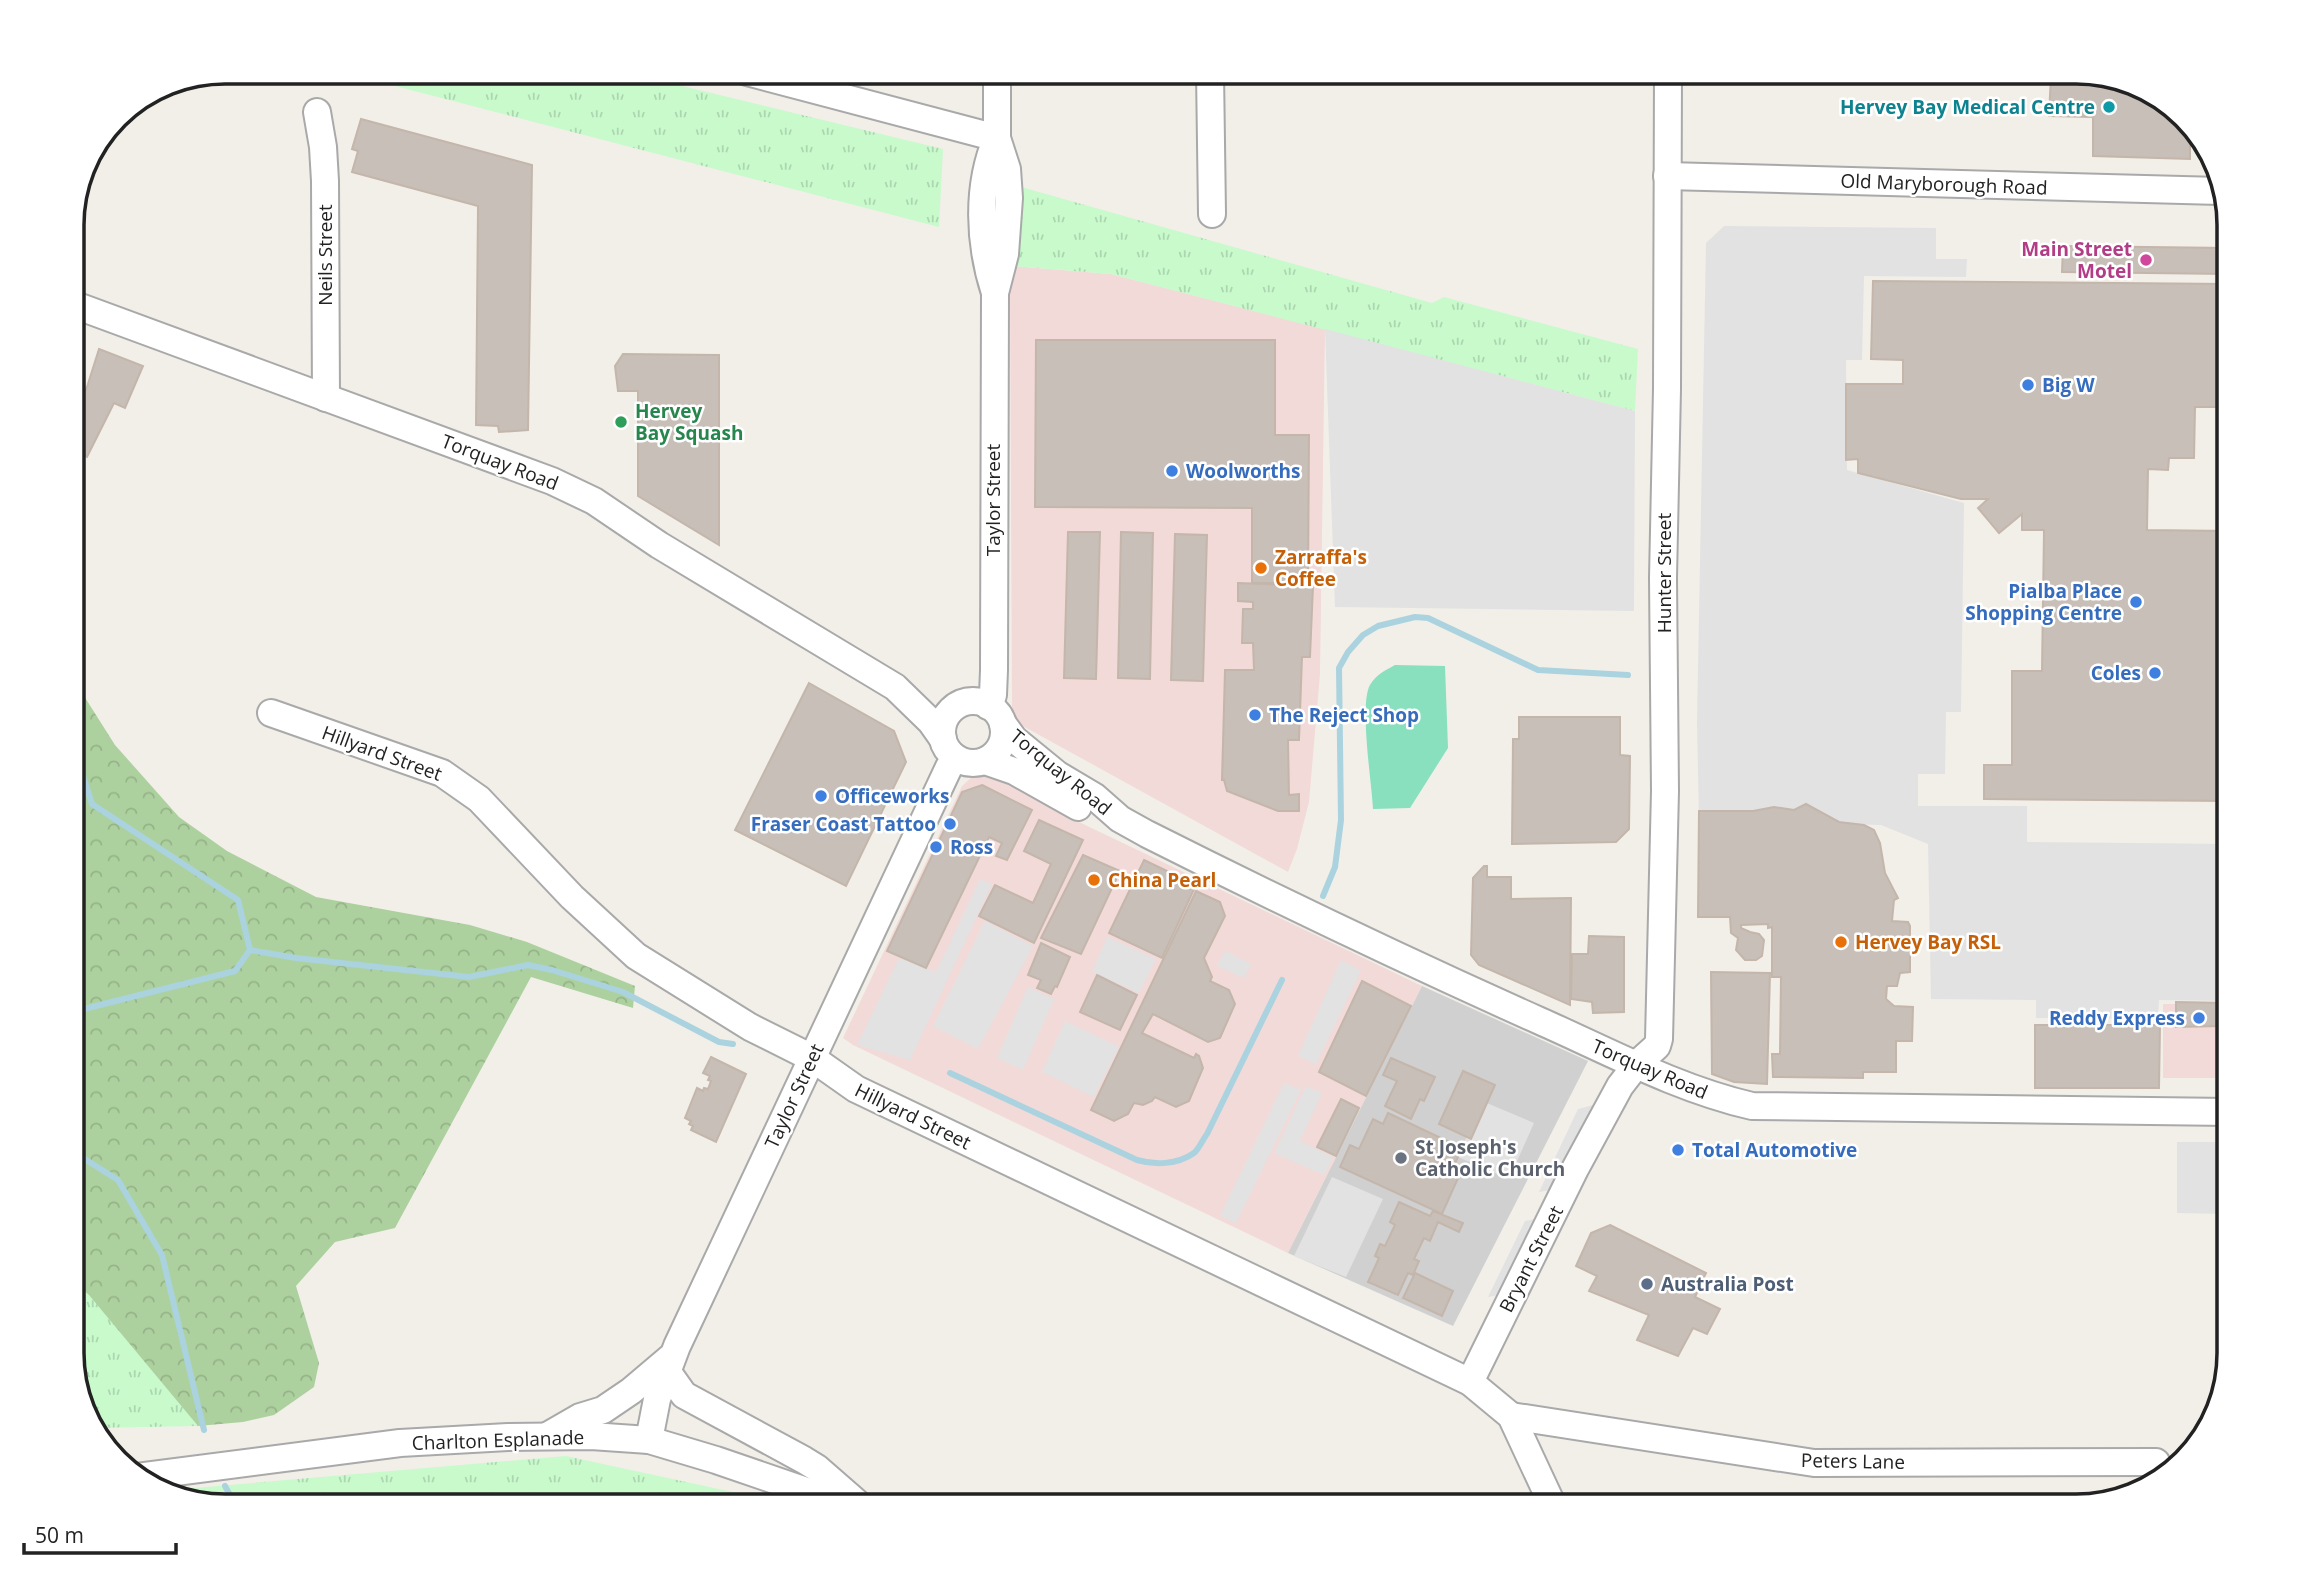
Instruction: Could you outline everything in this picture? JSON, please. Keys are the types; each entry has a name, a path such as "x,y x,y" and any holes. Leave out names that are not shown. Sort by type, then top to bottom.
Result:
{"street":[{"path":"792,84 997,138"},
{"name":"Taylor Street","path":"996,84 997,138 1007,169 1009,198 1006,254 995,293 993,695 996,715"},
{"path":"1210,84 1212,214"},
{"name":"Hunter Street","path":"1637,1064 1657,1046 1661,995 1665,755 1662,578 1667,389 1668,84"},
{"name":"Neils Street","path":"317,112 325,181 326,398"},
{"name":"Old Maryborough Road","path":"1667,176 2212,191"},
{"name":"Torquay Road","path":"84,308 552,481 594,501 659,545 895,687 931,722 950,749"},
{"name":"Torquay Road","path":"895,687 943,702 961,704"},
{"path":"979,702 996,715 1004,733 999,750 985,761 975,763 950,749 942,728 952,710 961,704 979,702"},
{"name":"Hillyard Street","path":"271,713 442,773 479,799 572,897 636,956 750,1027 812,1058 859,1090 1470,1382 1511,1416 1547,1494"},
{"name":"Torquay Road","path":"996,715 1014,739 1058,775 1095,797 1120,819 1186,854 1467,988 1719,1098 1752,1106 2217,1112"},
{"name":"Taylor Street","path":"649,1440 657,1399 670,1363 949,767 950,749"},
{"name":"Torquay Road","path":"985,761 1014,771 1089,814 1120,819"},
{"name":"Bryant Street","path":"1470,1382 1581,1157 1620,1086 1637,1064"},
{"path":"545,1437 580,1417 603,1410 670,1363 684,1395 804,1460 847,1494"},
{"name":"Peters Lane","path":"1511,1416 1814,1463 2156,1462"},
{"name":"Charlton Esplanade","path":"155,1475 400,1443 591,1436 649,1440 815,1494"}],"shaded area":[{"path":"1724,226 1936,228 1936,259 1967,259 1966,277 1864,276 1862,360 1846,360 1847,470 1964,503 1961,712 1946,712 1945,774 1918,774 1918,806 2027,806 2027,842 2217,844 2217,1001 2159,1000 2158,1019 2036,1018 2036,1000 1931,999 1928,844 1881,825 1699,820 1697,722 1706,243"},
{"path":"1013,266 1111,274 1325,329 1320,674 1309,802 1288,872 1012,720 1010,277"},
{"path":"1325,329 1635,411 1634,611 1335,607"},
{"path":"986,774 1079,822 1422,986 1288,1253 843,1038 962,786 973,776"},
{"path":"980,879 992,884 910,1060 857,1045 899,958 936,972"},
{"path":"985,921 1033,946 978,1049 933,1026"},
{"path":"1107,937 1156,959 1139,993 1092,972"},
{"path":"1225,951 1251,964 1244,978 1217,966"},
{"path":"1341,960 1361,971 1316,1064 1298,1056"},
{"path":"1422,986 1588,1061 1453,1326 1288,1253"},
{"path":"1028,987 1054,999 1023,1070 997,1058"},
{"path":"2163,1004 2217,1004 2217,1078 2163,1078"},
{"path":"1065,1021 1119,1047 1094,1097 1042,1072"},
{"path":"1284,1083 1301,1090 1236,1223 1220,1216"},
{"path":"1306,1086 1322,1093 1300,1141 1333,1157 1324,1175 1274,1153"},
{"path":"1482,1101 1534,1123 1509,1179 1458,1157"},
{"path":"1601,1103 1557,1189 1539,1192 1578,1109"},
{"path":"2177,1142 2217,1142 2217,1214 2177,1213"},
{"path":"1332,1177 1383,1199 1346,1277 1294,1256"},
{"path":"1541,1218 1505,1294 1488,1297 1525,1221"}],"green space":[{"path":"387,84 675,84 943,149 939,227"},
{"path":"1014,185 1432,303 1444,297 1638,349 1635,411 1111,274 1013,266"},
{"path":"1395,665 1445,666 1448,748 1410,808 1373,809 1366,726 1367,695 1375,679"},
{"path":"84,696 115,745 179,817 227,851 316,897 470,925 527,942 635,986 633,1008 531,977 395,1228 335,1242 296,1286 319,1363 314,1387 274,1415 243,1422 198,1426 84,1302"},
{"path":"84,1291 89,1295 198,1426 106,1428 91,1398 87,1381 84,1362"},
{"path":"566,1456 742,1494 225,1494 187,1489"}],"building":[{"name":"Hervey Bay Medical Centre","path":"2051,84 2094,85 2112,89 2154,108 2176,125 2190,142 2190,159 2093,156 2093,117 2049,116"},
{"path":"361,119 532,165 528,430 499,432 498,426 476,425 478,206 352,172 358,151 352,149"},
{"name":"Main Street Motel","path":"2063,246 2217,248 2217,274 2062,272"},
{"name":"Pialba Place Shopping Centre","path":"1873,281 2217,284 2217,407 2195,407 2194,458 2169,458 2168,470 2148,469 2147,530 2217,531 2217,801 1984,799 1984,765 2012,765 2012,671 2042,671 2044,530 2022,530 2022,514 1999,533 1978,508 1988,499 1961,499 1858,473 1858,459 1846,460 1846,384 1903,384 1903,360 1871,359"},
{"name":"Woolworths","path":"1036,340 1275,340 1275,435 1309,435 1308,583 1252,583 1252,508 1035,507"},
{"path":"99,349 143,366 125,408 114,403 87,457 84,455 84,393"},
{"path":"623,354 719,355 719,545 638,496 638,391 618,391 615,366"},
{"path":"1068,532 1100,532 1096,679 1064,678"},
{"path":"1121,532 1153,533 1150,679 1118,678"},
{"path":"1175,534 1207,535 1203,681 1171,680"},
{"path":"1238,583 1313,586 1310,657 1302,657 1299,740 1288,740 1289,795 1299,794 1299,811 1278,811 1227,791 1222,780 1225,670 1254,670 1253,643 1242,643 1243,609 1253,609 1253,602 1238,601"},
{"name":"Officeworks","path":"809,683 894,731 906,762 846,886 735,830"},
{"path":"1519,717 1620,717 1620,755 1630,756 1629,829 1616,842 1512,844 1513,739 1519,739"},
{"path":"982,785 1032,810 1007,860 996,856 1002,843 989,837 926,968 887,951 962,792"},
{"name":"Hervey Bay RSL","path":"1806,804 1839,822 1864,825 1874,830 1880,843 1885,873 1898,898 1894,900 1892,921 1908,922 1910,926 1910,972 1900,973 1897,986 1887,986 1886,999 1894,1006 1913,1007 1912,1041 1896,1041 1896,1072 1863,1072 1863,1078 1773,1077 1772,1054 1780,1054 1781,977 1772,977 1772,927 1768,928 1768,924 1741,925 1741,928 1759,934 1764,940 1762,956 1756,960 1745,960 1736,950 1738,938 1731,933 1730,917 1698,917 1699,811 1753,811 1774,807 1794,810"},
{"path":"1039,820 1083,840 1034,943 979,916 995,885 1033,903 1051,864 1024,851"},
{"path":"1083,855 1120,871 1081,954 1041,938"},
{"path":"1144,860 1196,885 1162,958 1109,933"},
{"path":"1487,866 1487,877 1511,877 1511,899 1571,898 1570,1005 1479,965 1471,955 1473,878"},
{"path":"1196,891 1220,902 1225,916 1204,958 1212,977 1210,981 1229,990 1235,1004 1220,1038 1208,1042 1153,1014 1142,1033 1194,1058 1196,1054 1203,1068 1189,1101 1176,1107 1155,1097 1143,1105 1134,1103 1128,1114 1114,1121 1091,1110"},
{"path":"1589,936 1624,937 1624,1012 1593,1013 1592,1002 1571,999 1572,954 1588,954"},
{"path":"1041,943 1070,957 1057,987 1055,986 1051,994 1037,988 1041,980 1028,975"},
{"path":"1711,972 1770,973 1767,1084 1734,1082 1712,1074"},
{"path":"1097,975 1137,995 1120,1030 1080,1012"},
{"path":"1362,981 1411,1006 1366,1096 1319,1072"},
{"name":"Reddy Express","path":"2176,1002 2217,1003 2217,1026 2176,1027"},
{"path":"2035,1025 2160,1025 2159,1088 2035,1088"},
{"path":"711,1057 746,1074 716,1142 691,1130 691,1121 685,1118 697,1088 703,1091 704,1088 708,1089 710,1076 703,1073"},
{"path":"1391,1058 1435,1077 1424,1101 1420,1099 1411,1119 1385,1106 1397,1081 1383,1075"},
{"path":"1463,1071 1495,1085 1471,1139 1439,1124"},
{"path":"1341,1099 1359,1108 1336,1156 1317,1147"},
{"name":"St Joseph's Catholic Church","path":"1388,1113 1462,1148 1451,1172 1459,1176 1442,1214 1340,1167 1350,1145 1359,1149 1373,1119 1383,1124"},
{"path":"1399,1202 1430,1216 1433,1211 1463,1223 1459,1232 1438,1222 1430,1241 1424,1238 1414,1259 1419,1261 1413,1275 1408,1273 1398,1295 1368,1282 1379,1258 1375,1256 1380,1244 1385,1246 1395,1225 1390,1222"},
{"name":"Australia Post","path":"1610,1225 1706,1273 1695,1297 1720,1309 1707,1334 1693,1328 1678,1356 1637,1340 1649,1315 1589,1291 1597,1276 1576,1266 1591,1233"},
{"path":"1415,1273 1453,1291 1442,1316 1403,1298"}],"waterway":[{"path":"1323,896 1335,867 1341,820 1339,668 1348,652 1363,635 1378,626 1415,617 1428,618 1538,670 1628,675"},
{"path":"84,779 92,804 238,900 250,950 235,971 84,1009"},
{"path":"250,950 296,958 469,977 528,965 623,992 719,1042 733,1044"},
{"path":"950,1073 1137,1160 1151,1163 1173,1162 1196,1151 1207,1134 1282,980"},
{"path":"84,1159 118,1180 162,1255 204,1430"},
{"path":"225,1486 229,1494"}],"place":[{"name":"Hervey Bay Medical Centre","path":"2109,107"},
{"name":"Main Street Motel","path":"2146,260"},
{"name":"Big W","path":"2028,385"},
{"name":"Hervey Bay Squash","path":"621,422"},
{"name":"Woolworths","path":"1172,471"},
{"name":"Zarraffa's Coffee","path":"1261,568"},
{"name":"Pialba Place Shopping Centre","path":"2136,602"},
{"name":"Coles","path":"2155,673"},
{"name":"The Reject Shop","path":"1255,715"},
{"name":"Officeworks","path":"821,796"},
{"name":"Fraser Coast Tattoo","path":"950,824"},
{"name":"Ross","path":"936,847"},
{"name":"China Pearl","path":"1094,880"},
{"name":"Hervey Bay RSL","path":"1841,942"},
{"name":"Reddy Express","path":"2199,1018"},
{"name":"Total Automotive","path":"1678,1150"},
{"name":"St Joseph's Catholic Church","path":"1401,1158"},
{"name":"Australia Post","path":"1647,1284"}]}
